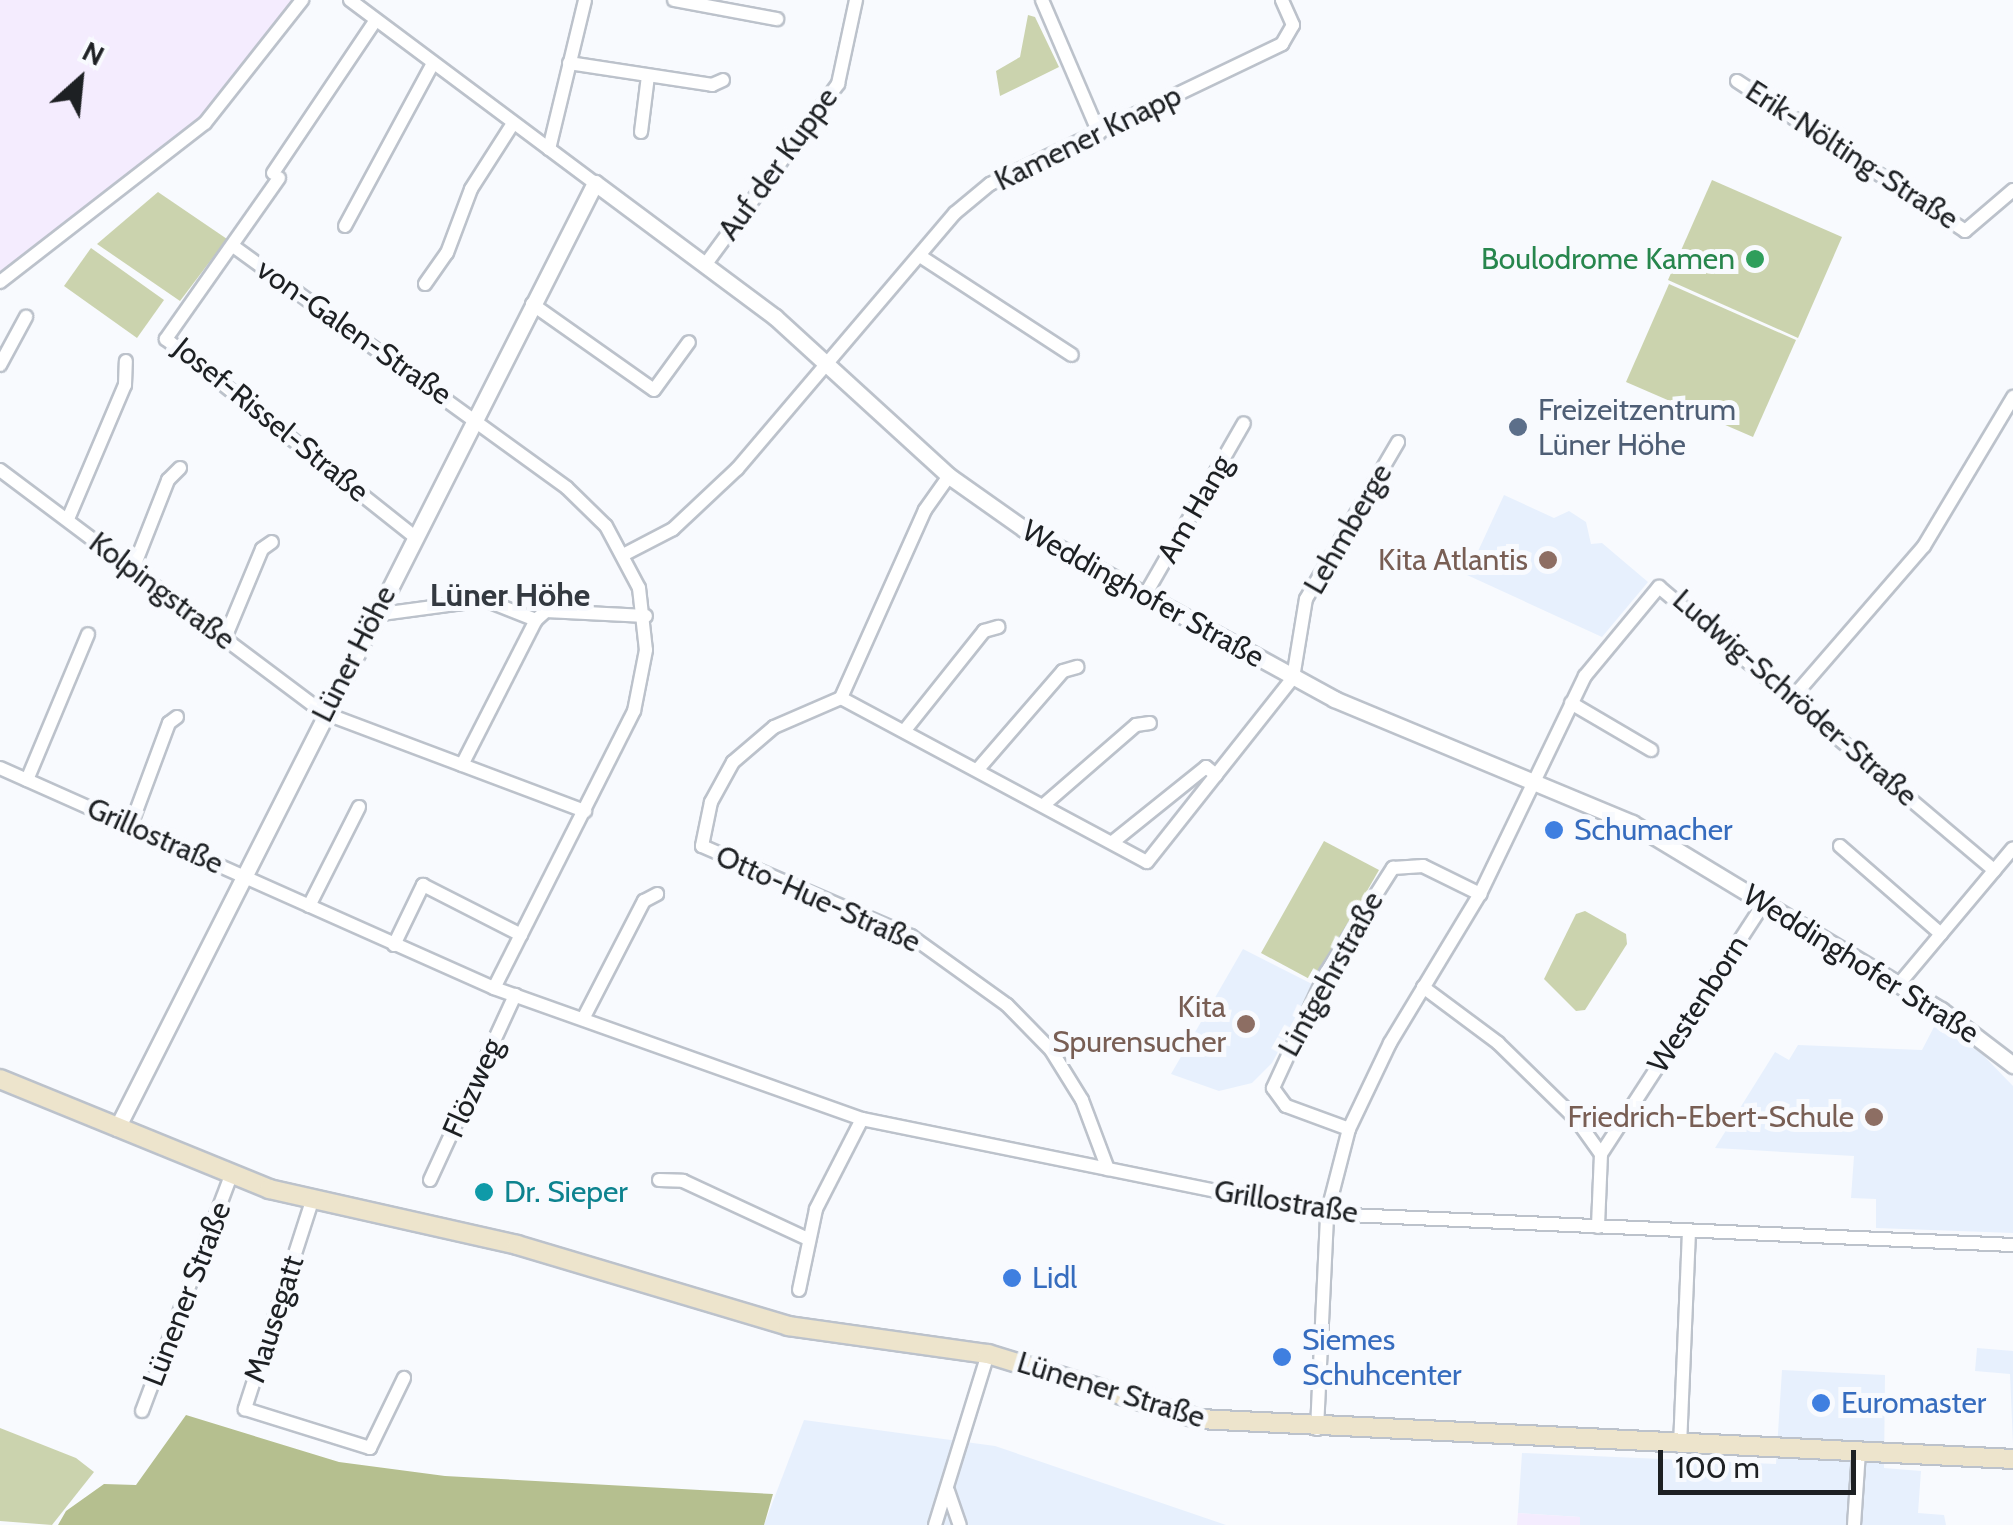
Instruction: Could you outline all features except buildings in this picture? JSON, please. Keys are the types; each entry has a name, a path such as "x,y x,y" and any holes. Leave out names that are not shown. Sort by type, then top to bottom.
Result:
{"main road":[{"name":"Lünener Straße","path":"0,1079 232,1176 312,1201 518,1246 792,1326 988,1354 1170,1413 1317,1429 2013,1459"}],"street":[{"path":"0,282 205,123 302,0"},
{"name":"Weddinghofer Straße","path":"350,0 704,265 828,363 950,476 1024,530 1293,678 1408,732 1536,780 1632,822 1899,984 2013,1065"},
{"path":"549,149 585,0"},
{"path":"674,0 777,19"},
{"name":"Auf der Kuppe","path":"704,265 826,105 838,84 856,0"},
{"path":"1042,0 1099,133"},
{"name":"Kamener Knapp","path":"625,554 672,529 724,481 954,213 990,184 1099,133 1292,33 1282,0"},
{"path":"233,246 376,20"},
{"path":"569,63 712,85 723,80"},
{"path":"345,226 433,64"},
{"path":"640,132 648,76"},
{"name":"Erik-Nölting-Straße","path":"1737,81 1965,230 2013,190"},
{"path":"425,284 447,254 471,188 512,125"},
{"name":"Lüner Höhe","path":"116,1128 595,183"},
{"name":"von-Galen-Straße","path":"233,246 567,488 625,554"},
{"name":"Josef-Rissel-Straße","path":"233,246 166,339 414,536"},
{"path":"920,256 1072,356"},
{"path":"532,304 654,390 689,342"},
{"path":"0,365 26,317"},
{"path":"68,519 125,386 126,361"},
{"path":"1794,696 1924,546 2013,396"},
{"name":"Am Hang","path":"1145,594 1244,424"},
{"name":"Lehmberge","path":"1293,678 1306,599 1398,442"},
{"path":"134,569 168,480 180,468"},
{"name":"Kolpingstraße","path":"0,470 324,713 585,811"},
{"path":"950,476 926,510 841,698 1046,803 1147,862 1293,678"},
{"path":"225,638 262,549 272,542"},
{"path":"494,988 634,710 646,616 625,554"},
{"name":"Ludwig-Schröder-Straße","path":"1536,780 1571,703 1600,654 1659,587 1794,696 1994,870"},
{"path":"374,615 485,600 536,620"},
{"path":"462,764 536,620 546,611 646,616"},
{"path":"905,730 984,631 998,627"},
{"path":"27,780 88,634"},
{"path":"979,768 1063,671 1078,667"},
{"name":"Otto-Hue-Straße","path":"841,698 774,728 733,762 711,802 702,846 860,910 961,968 1052,1050 1098,1132 1108,1169"},
{"path":"1571,703 1651,750"},
{"path":"131,825 168,723 177,717"},
{"path":"1046,803 1136,725 1150,723"},
{"name":"Grillostraße","path":"0,768 494,988 862,1119 1327,1214 2013,1245"},
{"path":"1114,842 1206,768 1216,775"},
{"path":"1317,1429 1327,1214 1350,1129 1424,987 1480,894 1536,780"},
{"path":"309,906 359,807"},
{"path":"1840,846 1941,934"},
{"path":"1899,984 2013,848"},
{"name":"Lintgehrstraße","path":"1350,1129 1286,1106 1273,1088 1326,973 1393,868 1424,866 1480,894"},
{"path":"394,945 423,885 521,935"},
{"path":"583,1019 644,900 657,894"},
{"name":"Westenborn","path":"1601,1154 1764,904"},
{"path":"1424,987 1543,1085 1601,1154 1598,1227"},
{"name":"Flözweg","path":"430,1180 515,994"},
{"path":"798,1290 816,1209 862,1119"},
{"name":"Lünener Straße","path":"142,1411 232,1176"},
{"path":"659,1180 684,1181 808,1239"},
{"name":"Mausegatt","path":"312,1201 245,1409 370,1448 404,1378"},
{"path":"1680,1446 1689,1231"},
{"path":"935,1525 988,1354"},
{"path":"1854,1525 1858,1451"},
{"path":"948,1488 960,1525"}],"shaded area":[{"path":"0,0 300,0 193,129 0,276"},
{"name":"Kita Atlantis","path":"1504,495 1554,518 1569,511 1586,522 1591,544 1602,543 1648,582 1602,637 1467,575"},
{"name":"Kita Spurensucher","path":"1243,949 1314,985 1272,1063 1252,1083 1219,1091 1171,1074"},
{"name":"Friedrich-Ebert-Schule","path":"1935,1025 1981,1053 2013,1086 2013,1233 1876,1228 1876,1199 1851,1198 1854,1156 1715,1148 1775,1052 1789,1060 1798,1045 1922,1050"},
{"path":"1977,1348 2013,1351 2013,1445 2010,1374 1975,1371"},
{"path":"1782,1370 1885,1375 1884,1468 1921,1471 1918,1513 1944,1515 1946,1525 1580,1525 1580,1517 1518,1513 1522,1453 1776,1464"},
{"path":"804,1420 995,1446 1226,1525 764,1525"},
{"path":"1518,1513 1580,1517 1580,1525 1517,1525"}],"green space":[{"path":"1028,15 1035,17 1059,67 1000,96 996,71 1020,57"},
{"name":"Boulodrome Kamen","path":"1712,180 1842,237 1798,338 1668,280"},
{"path":"158,192 227,239 180,301 97,244"},
{"path":"91,248 164,300 137,338 64,286"},
{"path":"1669,284 1796,340 1753,437 1626,382"},
{"path":"1324,841 1379,870 1315,982 1261,953"},
{"path":"1585,911 1626,934 1627,944 1585,1010 1576,1011 1544,979 1576,914"},
{"path":"186,1415 339,1462 445,1476 773,1494 764,1525 58,1525 66,1511 104,1484 136,1485"},
{"path":"0,1428 76,1458 94,1472 52,1525 0,1521"}],"place":[{"name":"Boulodrome Kamen","path":"1755,259"},
{"name":"Freizeitzentrum Lüner Höhe","path":"1518,427"},
{"name":"Kita Atlantis","path":"1548,560"},
{"name":"Schumacher","path":"1554,830"},
{"name":"Kita Spurensucher","path":"1246,1024"},
{"name":"Friedrich-Ebert-Schule","path":"1874,1117"},
{"name":"Dr. Sieper","path":"484,1192"},
{"name":"Lidl","path":"1012,1278"},
{"name":"Siemes Schuhcenter","path":"1282,1357"},
{"name":"Euromaster","path":"1821,1403"}],"district":[{"name":"Lüner Höhe","path":"510,595"}]}
